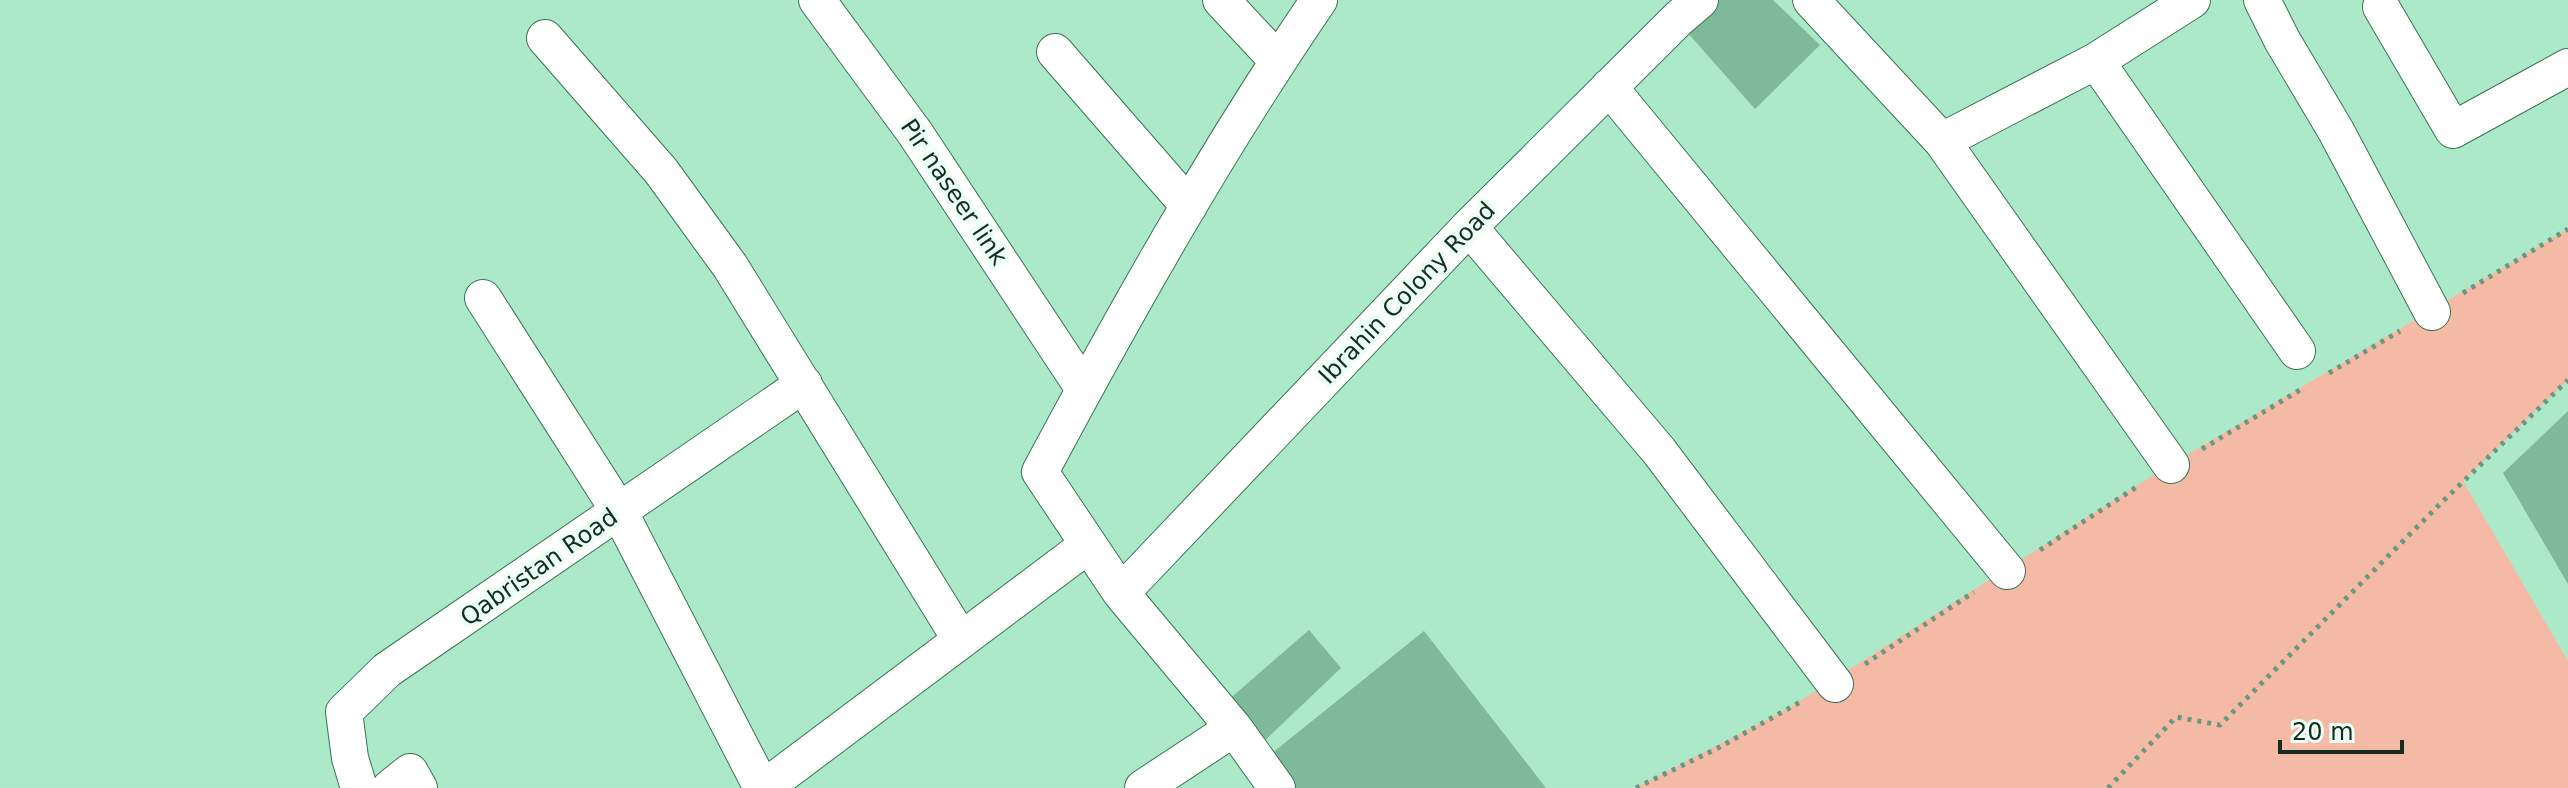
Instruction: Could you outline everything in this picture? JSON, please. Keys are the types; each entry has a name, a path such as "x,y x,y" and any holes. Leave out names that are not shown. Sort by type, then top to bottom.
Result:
{"street":[{"name":"Pir naseer link","path":"817,0 915,133 1084,389"},
{"path":"1221,0 1278,61"},
{"path":"1277,788 1234,728 1121,593 1040,472 1189,206 1319,0"},
{"name":"Ibrahin Colony Road","path":"1121,593 1469,227 1700,0"},
{"path":"1811,0 1942,141 2171,465"},
{"path":"1942,141 2096,61 2192,0"},
{"path":"2262,0 2432,312"},
{"path":"2381,7 2453,130 2568,67"},
{"path":"545,38 661,171 730,266 961,640"},
{"path":"1055,52 1189,206"},
{"path":"2096,61 2305,367"},
{"path":"1609,87 2007,571"},
{"path":"1469,227 1659,451 1835,684"},
{"path":"483,298 619,511 763,788 1088,545"},
{"name":"Qabristan Road","path":"368,788 350,758 344,712 387,670 804,384"},
{"path":"1143,788 1234,728"},
{"path":"368,788 410,772 419,788"}],"path":[{"path":"2326,375 2568,229"},
{"path":"1636,788 1835,684 2171,465 2181,462 2305,367"},
{"path":"2108,788 2176,717 2220,725 2447,496 2568,380"}],"shaded area":[{"path":"2568,229 2568,380 2463,481 2568,661 2568,788 1635,788 1789,708 2155,474"}],"building":[{"path":"1720,0 1773,0 1820,45 1755,109 1687,32"},
{"path":"2568,411 2568,584 2503,473"},
{"path":"1309,630 1341,668 1258,747 1226,702"},
{"path":"1424,631 1546,788 1288,788 1266,758"}]}
